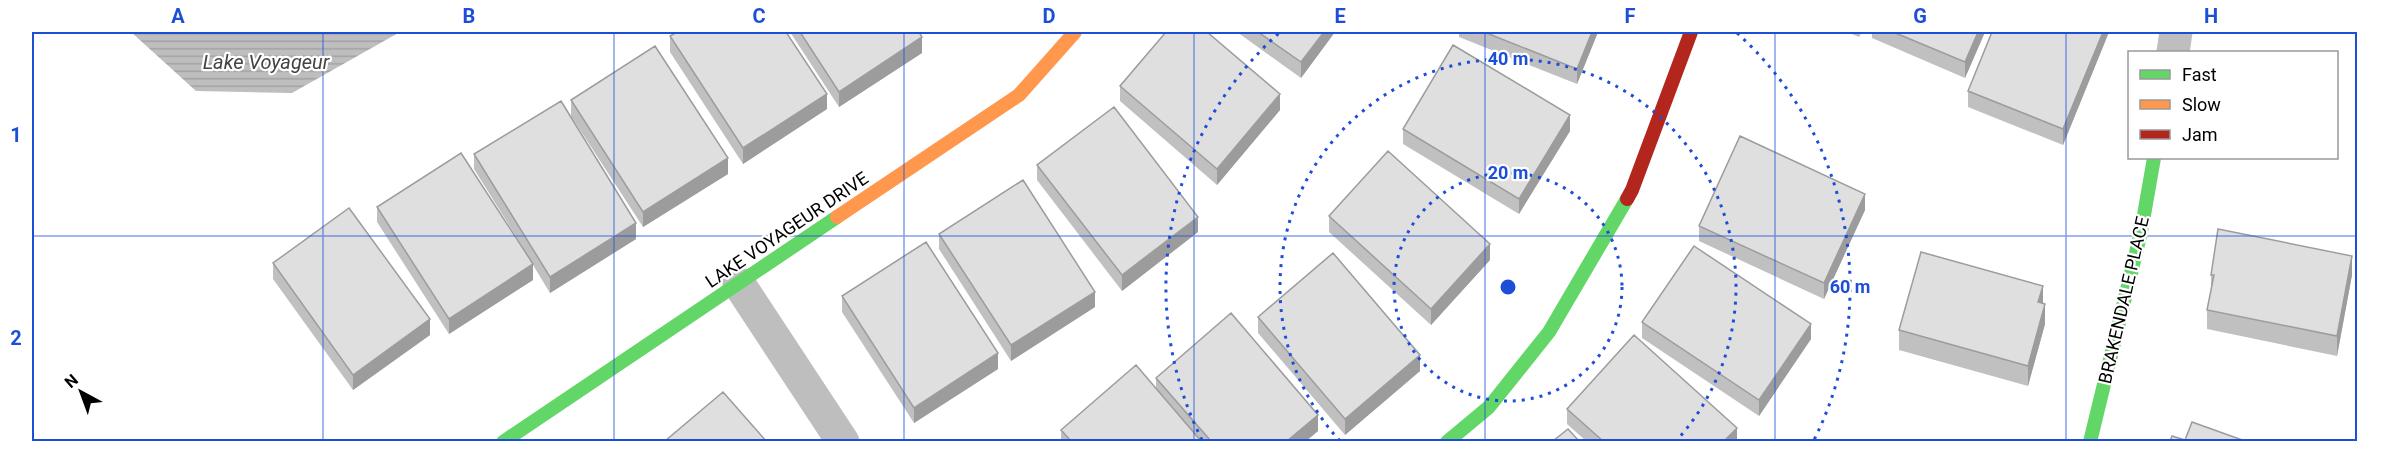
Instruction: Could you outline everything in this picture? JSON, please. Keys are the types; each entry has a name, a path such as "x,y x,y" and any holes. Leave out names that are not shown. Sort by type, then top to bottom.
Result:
{"street":[{"name":"LAKE VOYAGEUR DRIVE","path":"503,441 1019,95 1075,32"},
{"path":"1447,441 1489,407 1555,322 1632,190 1691,32"},
{"path":"2173,51 2176,32"},
{"name":"BRAKENDALE PLACE","path":"2090,441 2141,232 2154,159"},
{"path":"739,284 843,441"}],"water":[{"name":"Lake Voyageur","path":"131,32 400,32 292,93 196,91"}],"building":[{"path":"677,32 786,32 827,94 743,148 670,36"},
{"path":"800,32 919,32 922,37 839,92"},
{"path":"1166,32 1207,32 1280,94 1217,169 1120,86"},
{"path":"1258,32 1324,32 1301,62"},
{"path":"1484,32 1592,32 1577,69"},
{"path":"1893,32 1978,32 1965,62"},
{"path":"1992,32 2103,32 2063,129 1968,91"},
{"path":"1453,45 1570,115 1519,199 1403,129"},
{"path":"655,46 728,158 643,212 571,100"},
{"path":"561,101 636,223 550,277 474,154"},
{"path":"1114,107 1198,217 1122,275 1037,165"},
{"path":"1740,136 1865,194 1824,283 1699,226"},
{"path":"1388,151 1490,244 1431,309 1329,216"},
{"path":"461,153 533,264 449,319 377,207"},
{"path":"1023,180 1095,292 1011,345 939,234"},
{"path":"349,208 430,319 353,375 273,263"},
{"path":"2218,229 2352,256 2337,336 2207,310 2214,275 2211,275"},
{"path":"926,242 998,353 914,408 842,296"},
{"path":"1694,246 1811,324 1759,400 1642,322"},
{"path":"1921,252 2043,286 2038,302 2045,304 2028,366 1899,330"},
{"path":"1333,253 1420,355 1345,419 1258,317"},
{"path":"1231,313 1318,415 1287,441 1211,441 1156,378"},
{"path":"1634,335 1737,428 1724,441 1603,441 1567,409"},
{"path":"1136,365 1201,441 1071,441 1061,430"},
{"path":"723,392 766,441 665,441"},
{"path":"2192,422 2245,441 2170,441 2172,436 2185,440"},
{"path":"1568,429 1579,441 1553,441"}],"traffic: fast":[{"path":"2090,442 2141,232 2154,159"},
{"path":"1447,442 1489,407 1549,332 1627,199"},
{"path":"503,442 837,217"}],"traffic: slow":[{"path":"837,217 1019,95 1075,32"}],"traffic: jam":[{"path":"1627,199 1691,32"}]}
